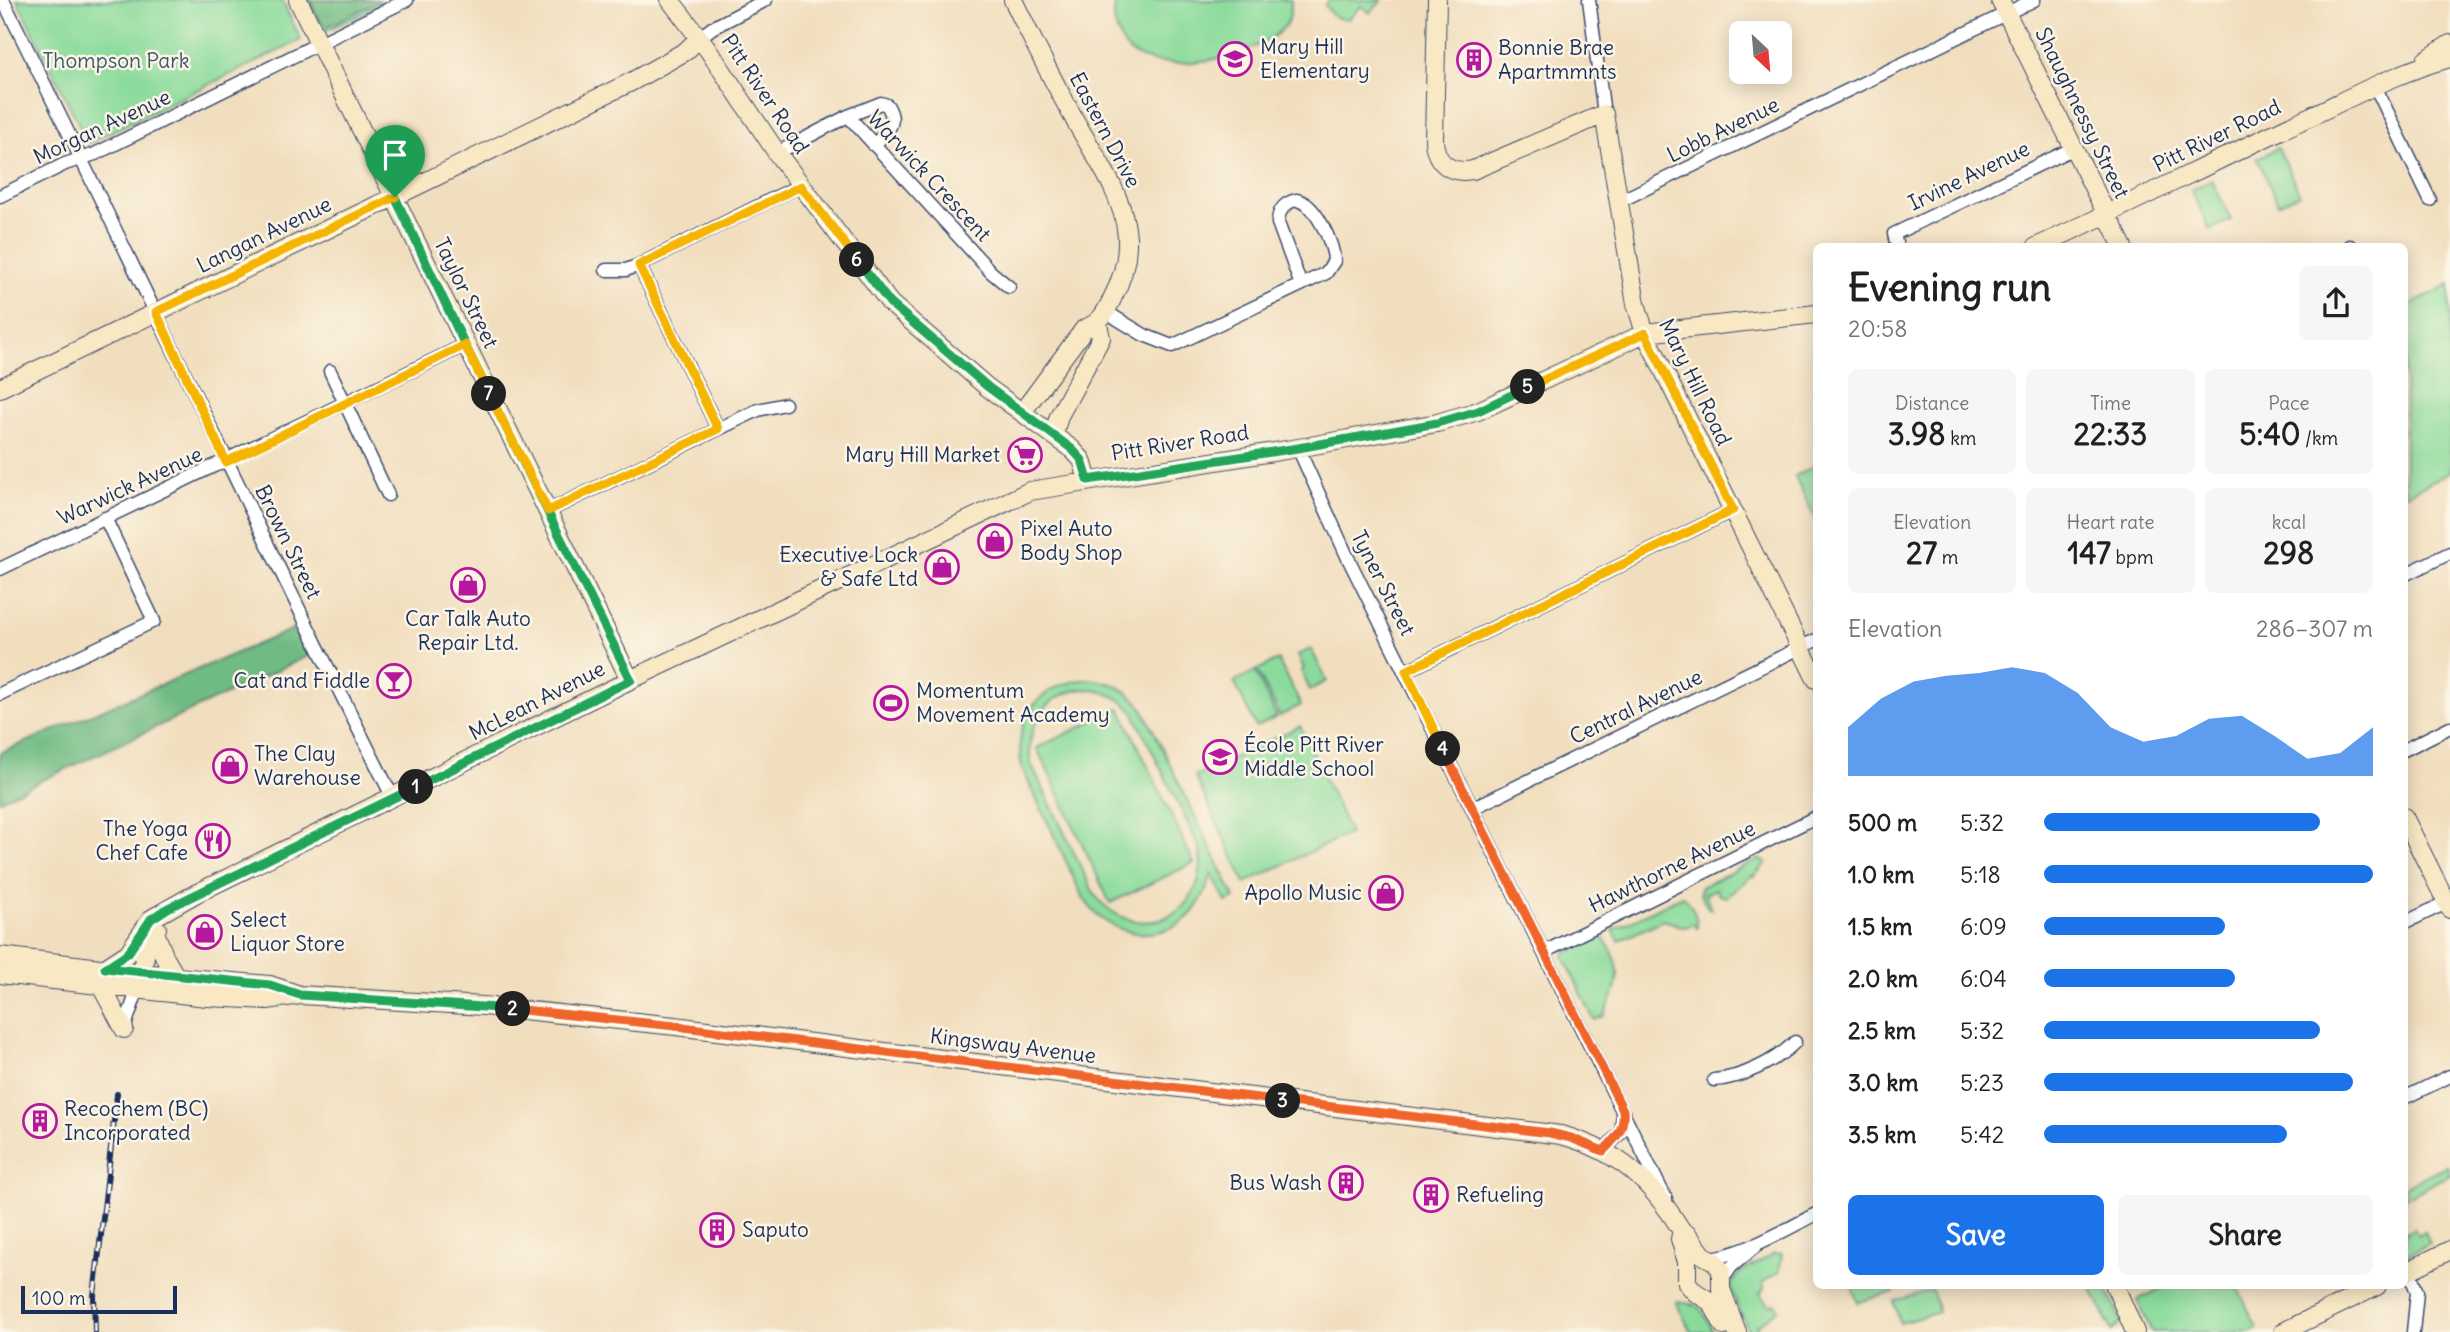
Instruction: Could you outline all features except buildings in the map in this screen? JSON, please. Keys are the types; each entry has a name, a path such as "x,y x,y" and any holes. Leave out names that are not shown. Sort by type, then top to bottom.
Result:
{"main road":[{"name":"Taylor Street","path":"298,0 631,680"},
{"name":"Pitt River Road","path":"670,0 777,153 890,303 988,387 1080,456 1088,480 1298,448 1460,418 1645,333 1813,314"},
{"path":"1437,0 1434,141 1436,153 1445,166 1458,171 1473,170 1604,114"},
{"name":"Eastern Drive","path":"1015,1 1072,116 1103,170 1123,215 1127,237 1122,278 1102,318 1101,338 1059,416 1054,434"},
{"name":"Shaughnessy Street","path":"2004,6 2121,243"},
{"name":"Langan Avenue","path":"0,388 631,82 686,51 699,38"},
{"name":"Pitt River Road","path":"2045,243 2417,66 2450,44"},
{"name":"Pitt River Road","path":"2417,66 2450,58"},
{"name":"Mary Hill Road","path":"1604,114 1636,304 1645,333 1733,510 1809,644 1813,665"},
{"name":"Eastern Drive","path":"1023,411 1084,329 1102,318"},
{"name":"McLean Avenue","path":"105,968 128,953 151,919 168,908 631,680 1007,500 1038,488 1088,480"},
{"path":"2408,825 2449,904"},
{"path":"137,991 146,951 168,908"},
{"path":"155,932 176,977"},
{"name":"Kingsway Avenue","path":"0,956 270,985 300,995"},
{"name":"Kingsway Avenue","path":"0,974 137,991 267,1000 300,995 484,1006 675,1026 1550,1133 1603,1151 1625,1164 1646,1182 1661,1198 1682,1231 1718,1265 1724,1299 1737,1332"},
{"path":"100,986 124,1029"},
{"name":"Kingsway Avenue","path":"1682,1231 1680,1239 1687,1258 1687,1283 1712,1304 1727,1332"},
{"path":"2408,1272 2450,1251"},
{"path":"1687,1270 1696,1260 1708,1258"},
{"path":"1700,1294 1712,1292 1721,1281"},
{"path":"2116,1289 2135,1332"},
{"path":"2283,1332 2370,1289"}],"street":[{"name":"Brown Street","path":"3,0 156,312 226,462 393,798"},
{"name":"Morgan Avenue","path":"0,195 95,154 407,0"},
{"name":"Langan Avenue","path":"699,38 712,28 766,0"},
{"name":"Mary Hill Road","path":"1589,0 1604,114"},
{"name":"Lobb Avenue","path":"1618,202 2004,6 2034,0"},
{"path":"2375,86 2430,200"},
{"path":"848,116 881,103 887,105 894,119 892,126 874,145"},
{"name":"Warwick Crescent","path":"777,153 848,116 991,272 1009,287"},
{"name":"Irvine Avenue","path":"1896,243 1894,234 2074,148"},
{"path":"607,270 626,270 639,265 801,186"},
{"path":"1102,318 1172,346 1301,285 1326,273 1333,265 1334,254 1315,212 1306,203 1296,200 1284,206 1278,216 1278,223 1301,285"},
{"path":"639,265 718,429"},
{"name":"Warwick Avenue","path":"0,569 465,345"},
{"path":"330,371 388,495"},
{"path":"548,511 758,410 785,404"},
{"name":"Tyner Street","path":"1298,448 1348,556 1682,1231"},
{"path":"1406,671 1733,510"},
{"path":"0,694 154,621 105,519"},
{"path":"2408,573 2450,553"},
{"name":"Central Avenue","path":"1473,808 1809,644"},
{"path":"2408,748 2450,727"},
{"name":"Hawthorne Avenue","path":"1544,952 1813,818"},
{"path":"2408,921 2449,904"},
{"path":"124,1029 137,991"},
{"path":"1714,1080 1749,1070 1783,1052 1795,1042"},
{"path":"2408,1096 2450,1076"},
{"path":"1603,1151 1621,1132 1623,1110"},
{"path":"1708,1258 1717,1258 1762,1241 1813,1216"},
{"path":"1721,1281 1731,1267 1762,1241"},
{"path":"2408,1274 2417,1292 2413,1332"}],"green space":[{"name":"Thompson Park","path":"17,0 282,0 301,40 88,143"},
{"path":"308,0 380,0 382,5 323,32"},
{"path":"310,0 378,0 326,27"},
{"path":"1117,0 1291,0 1291,5 1288,21 1277,34 1259,45 1212,60 1187,63 1143,58 1128,50 1115,23"},
{"path":"1329,0 1382,0 1370,13 1361,6 1349,19 1344,19 1337,18 1330,12 1325,5"},
{"path":"2278,148 2300,194 2278,204 2257,158"},
{"path":"2212,180 2231,220 2210,230 2191,190"},
{"path":"2450,284 2450,472 2408,493 2408,306"},
{"path":"1813,467 1813,515 1795,476"},
{"path":"293,629 310,655 0,800 0,753"},
{"path":"1311,649 1327,681 1310,690 1301,671 1304,669 1298,655"},
{"path":"1278,660 1301,705 1280,716 1257,670"},
{"path":"1255,671 1277,717 1256,727 1234,682"},
{"path":"1089,679 1106,682 1132,696 1143,709 1235,898 1226,902 1212,874 1199,903 1187,918 1169,929 1148,933 1120,929 1096,914 1086,903 1022,768 1020,750 1021,733 1033,706 1043,696 1071,682","holes":["1090,690 1117,698 1133,712 1199,846 1200,870 1195,890 1183,906 1168,917 1150,921 1131,920 1111,911 1094,894 1031,764 1031,737 1040,714 1048,705 1069,692"]},
{"path":"1120,708 1194,863 1110,903 1037,748"},
{"path":"1300,726 1350,833 1245,883 1195,776"},
{"path":"1758,859 1766,863 1754,877 1752,875 1727,897 1719,895 1716,889 1705,894 1712,909 1708,908 1700,894 1701,887"},
{"path":"1682,896 1693,910 1697,928 1694,924 1685,927 1663,920 1619,941 1613,930"},
{"path":"1602,936 1615,957 1618,975 1604,1016 1594,1020 1564,957 1565,953"},
{"path":"2447,1165 2450,1175 2408,1196 2408,1184"},
{"path":"2414,1228 2418,1236 2425,1232 2430,1243 2408,1254 2408,1232"},
{"path":"1774,1254 1782,1254 1779,1272 1763,1282 1764,1289 1760,1293 1770,1306 1775,1303 1779,1309 1756,1326 1760,1332 1749,1332 1732,1293 1732,1283 1738,1274"},
{"path":"1852,1289 1893,1289 1894,1292 1858,1302"},
{"path":"2091,1289 2106,1289 2122,1322 2112,1331"},
{"path":"2160,1289 2238,1289 2257,1328 2250,1332 2152,1332 2137,1300"},
{"path":"1932,1290 1939,1312 1900,1323 1894,1301"},
{"path":"1676,1302 1691,1303 1700,1309 1713,1332 1691,1332"}],"railway":[{"path":"95,1332 94,1296 117,1094"}],"place":[{"name":"Mary Hill Elementary","path":"1235,59"},
{"name":"Bonnie Brae Apartmmnts","path":"1474,60"},
{"name":"Mary Hill Market","path":"1025,455"},
{"name":"Pixel Auto Body Shop","path":"995,541"},
{"name":"Executive Lock & Safe Ltd","path":"942,567"},
{"name":"Car Talk Auto Repair Ltd.","path":"468,585"},
{"name":"Cat and Fiddle","path":"394,681"},
{"name":"Momentum Movement Academy","path":"891,703"},
{"name":"École Pitt River Middle School","path":"1220,757"},
{"name":"The Clay Warehouse","path":"230,766"},
{"name":"The Yoga Chef Cafe","path":"213,841"},
{"name":"Apollo Music","path":"1386,893"},
{"name":"Select Liquor Store","path":"205,932"},
{"name":"Recochem (BC) Incorporated","path":"40,1121"},
{"name":"Bus Wash","path":"1346,1183"},
{"name":"Refueling","path":"1431,1195"},
{"name":"Saputo","path":"717,1230"}],"route":[{"path":"395,197 156,312 226,462 465,345 548,511 718,429 639,265 801,186 890,303 988,387 1072,449 1082,460 1088,480 1298,448 1460,418 1645,333 1733,510 1406,671 1623,1110 1623,1126 1618,1136 1603,1151 1550,1133 795,1043 675,1026 484,1006 300,995 270,985 105,968 128,953 151,919 168,908 631,680 465,345 395,197"}]}
